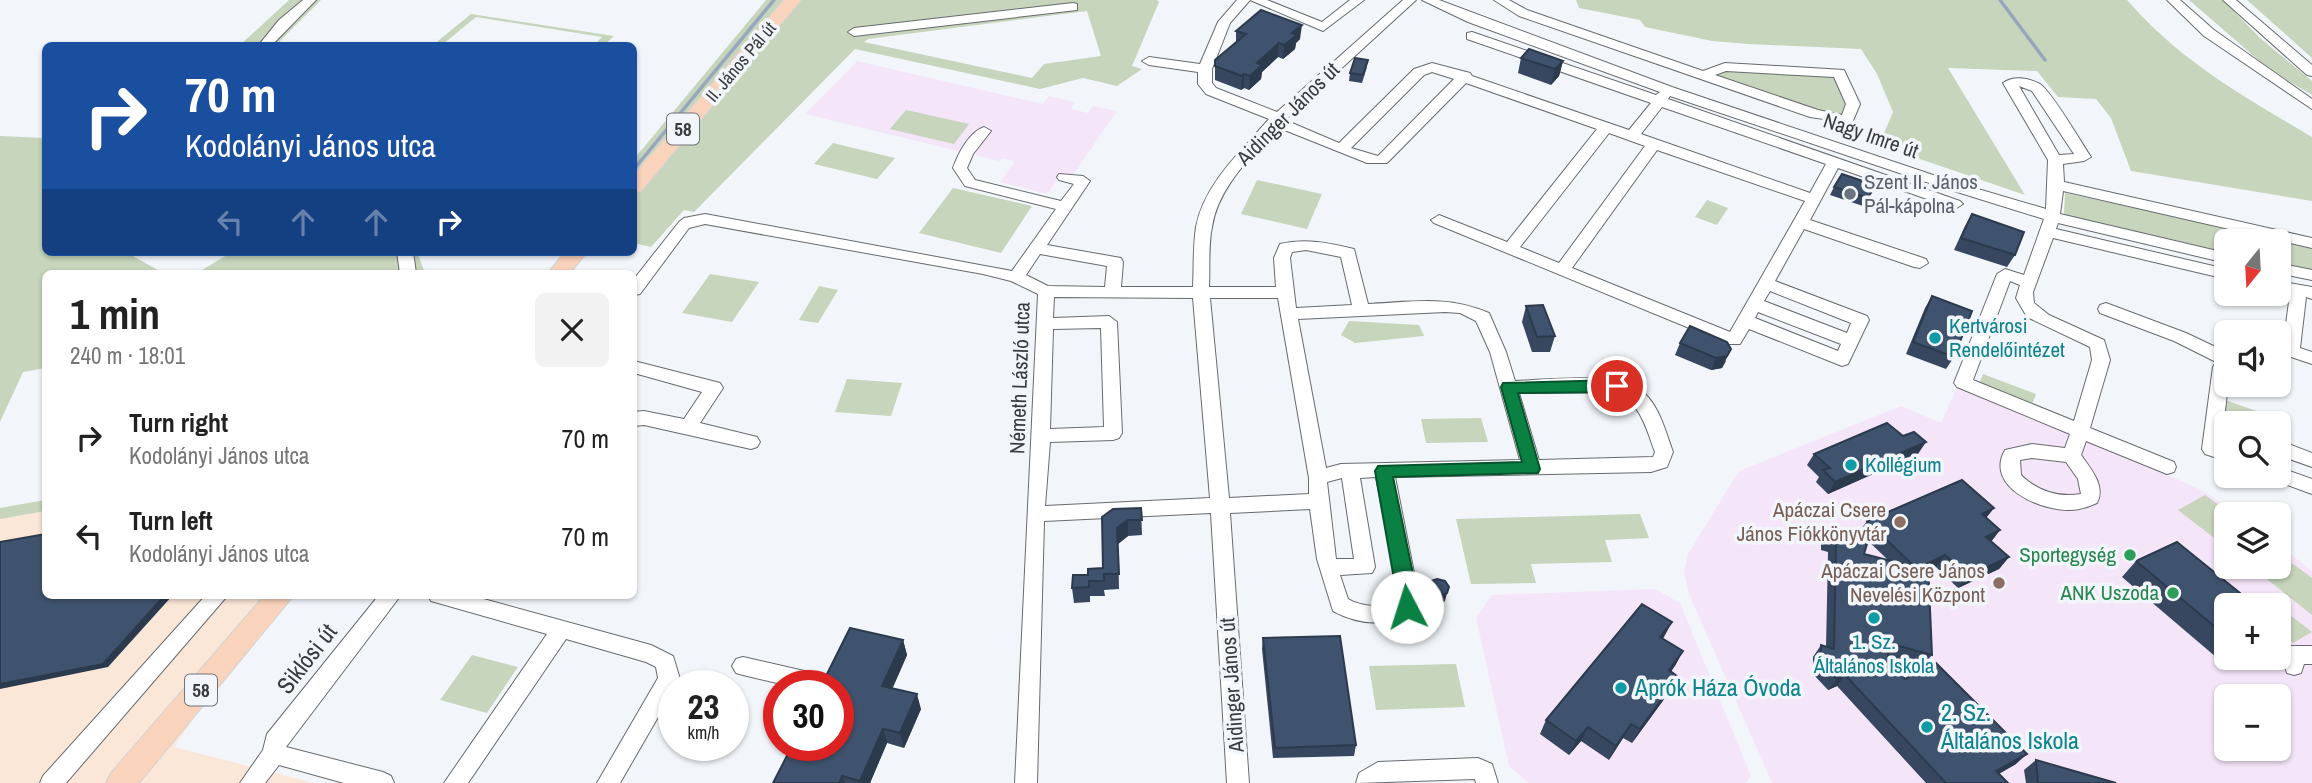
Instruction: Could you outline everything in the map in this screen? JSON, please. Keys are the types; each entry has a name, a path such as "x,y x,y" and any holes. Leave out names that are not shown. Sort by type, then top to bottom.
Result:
{"main road":[{"name":"II. János Pál út","path":"637,183 793,0"},
{"path":"561,270 573,256"},
{"name":"58","path":"128,775 278,599"}],"street":[{"path":"267,42 310,0"},
{"path":"989,16 994,0"},
{"path":"1244,0 1228,15 1205,69 1205,84 1211,91 1341,149 1372,160 1382,160 1465,76"},
{"path":"1256,0 1268,9 1302,23 1323,27 1358,0"},
{"name":"Aidinger János út","path":"1238,783 1220,504 1201,293 1204,226 1213,200 1231,171 1277,120 1410,0"},
{"name":"Nagy Imre út","path":"1428,0 1834,163 1955,204"},
{"path":"2173,0 2209,33 2312,106"},
{"path":"2229,0 2312,72"},
{"name":"Nagy Imre út","path":"1502,2 1535,18 1683,69 1835,118 1847,120 1853,104 1839,73 1725,67 1703,75"},
{"path":"854,32 1073,7"},
{"path":"1390,18 1426,7 1447,9"},
{"name":"Nagy Imre út","path":"1472,36 1946,184 2051,224 2214,271"},
{"path":"1149,61 1205,69"},
{"path":"1341,149 1424,68 1441,68 1813,199"},
{"path":"1632,136 1683,69"},
{"path":"2055,160 2084,157 2037,88 2022,82 2010,83 2055,160 2058,186 2051,224 2024,298 2026,307 2034,316 2089,337 2098,344 2101,360 2072,456"},
{"path":"1510,249 1606,127"},
{"path":"984,131 966,153 960,168 970,183 1066,207"},
{"path":"1562,270 1654,144"},
{"path":"1438,220 1734,340 1834,163"},
{"path":"1016,277 1083,181 1064,177"},
{"path":"2058,186 2312,243"},
{"name":"Németh László utca","path":"637,286 684,225 695,219 1016,277 1046,291 1041,436 1035,514 1027,783"},
{"path":"1800,222 1920,263"},
{"name":"Nagy Imre út","path":"2051,224 2214,256"},
{"path":"1361,310 1348,253 1293,245 1286,248 1282,258 1285,292 1318,478 1318,501 1330,567 1340,604 1348,610 1364,614 1399,612 1407,607 1409,598 1384,471"},
{"path":"1036,248 1115,262 1112,293"},
{"path":"2291,271 2312,275"},
{"path":"2029,282 2005,274 1963,383 2167,467"},
{"path":"1745,321 1842,360 1861,320 1766,284"},
{"path":"1046,291 1285,292"},
{"path":"2291,334 2305,291"},
{"path":"1755,304 1851,341"},
{"path":"1289,314 1445,306 1474,312 1483,317 1491,330 1532,469"},
{"path":"2106,309 2180,337 2214,353"},
{"path":"1041,436 1113,433 1109,322 1043,324"},
{"path":"2291,353 2312,358"},
{"path":"637,368 671,375 678,381 715,388 688,427"},
{"path":"1318,478 1350,471 1532,469 1651,465 1660,462 1664,452 1643,400 1629,390 1617,386 1508,387"},
{"path":"637,419 751,442"},
{"path":"2291,452 2312,460"},
{"path":"1330,567 1365,567 1350,471"},
{"path":"2291,479 2312,487"},
{"path":"1035,514 1318,501"},
{"path":"51,783 214,599"},
{"name":"Siklósi út","path":"251,783 277,754 275,741 388,599"},
{"path":"453,599 651,654 666,662 669,666 669,680 608,783"},
{"path":"455,783 562,629"},
{"path":"743,666 763,671"},
{"path":"277,754 375,782"},
{"path":"1367,783 1367,780 1378,772 1478,768 1484,771 1487,783"},
{"path":"108,783 128,775"}],"shaded area":[{"path":"857,61 1043,104 1049,96 1075,102 1071,109 1088,113 1093,106 1117,111 1073,175 1062,173 1047,194 1000,182 1015,161 1002,158 999,161 805,114"},
{"name":"Apáczai Csere János Nevelési Központ","path":"1958,385 2101,443 2207,493 2219,502 2214,502 2214,579 2291,579 2291,554 2312,571 2312,783 1772,783 1689,594 1684,572 1688,554 1739,471 1901,406 1941,423"},
{"path":"42,512 42,599 274,599 174,747 314,783 0,783 0,519"},
{"path":"1655,589 1680,603 1751,776 1746,783 1529,783 1509,766 1476,618 1492,595"}],"green space":[{"path":"289,0 321,0 279,42 243,42"},
{"path":"766,0 1159,2 1132,66 1142,69 1117,86 1083,78 1040,89 855,49 694,212 684,210 651,247 637,244 637,155","holes":["1087,11 1101,56 1044,64 1032,78 864,42 868,39"]},
{"path":"1576,0 2127,0 2191,60 2237,92 2312,137 2312,201 2131,171 2111,118 2096,99 2058,97 2037,71 1948,68 2025,195 1879,145 1893,112 1877,74 1861,49 1712,41 1645,27 1640,20 1579,8"},
{"path":"2189,0 2223,0 2260,38 2312,81 2312,95 2270,70"},
{"path":"2247,0 2312,0 2312,58"},
{"path":"471,14 614,36 607,42 597,42 602,37 476,17 446,42 437,42"},
{"path":"1725,67 1838,73 1852,104 1846,119 1705,75"},
{"path":"906,110 969,124 954,144 890,129"},
{"path":"0,136 42,138 42,256 133,256 158,270 42,270 42,369 23,372 0,422"},
{"path":"833,143 895,158 877,179 814,164"},
{"path":"1257,180 1322,194 1307,229 1241,214"},
{"path":"953,188 1032,206 1001,253 919,233"},
{"path":"2065,193 2233,229 2214,229 2214,249 2064,215"},
{"path":"1707,200 1728,208 1717,225 1695,217"},
{"path":"2291,241 2312,246 2312,270 2291,266"},
{"path":"225,256 419,256 424,270 202,270"},
{"path":"710,274 759,282 732,322 682,313"},
{"path":"819,286 838,290 818,323 799,320"},
{"path":"1349,321 1419,325 1424,336 1355,343 1341,335"},
{"path":"1983,374 2036,394 2031,407 1978,387"},
{"path":"847,379 902,383 891,416 835,412"},
{"path":"2225,400 2256,411 2224,411"},
{"path":"1481,418 1488,442 1426,443 1421,419"},
{"path":"2205,495 2215,502 2214,538 2178,510"},
{"path":"42,501 42,512 0,519 0,508"},
{"path":"1640,514 1649,538 1605,540 1612,562 1531,564 1536,583 1471,584 1456,519"},
{"path":"2291,562 2312,578 2312,615 2291,598 2291,593 2284,593 2267,579 2291,579"},
{"path":"2291,616 2312,632 2293,643 2291,641"},
{"path":"472,655 518,667 487,713 440,700"},
{"path":"1456,664 1465,707 1376,710 1369,666"}],"building":[{"path":"1261,10 1302,25 1292,33 1297,35 1284,45 1279,43 1257,63 1262,65 1250,76 1242,76 1215,66 1215,60 1246,34 1236,31"},
{"path":"1529,49 1563,61 1555,69 1521,58"},
{"path":"1355,58 1368,60 1363,75 1350,73"},
{"path":"1842,174 1875,185 1868,198 1834,187"},
{"path":"1972,214 2024,232 2015,255 1961,238"},
{"name":"Kertvárosi Rendelőintézet","path":"1932,296 1972,311 1954,357 1913,342"},
{"path":"1543,305 1555,336 1537,337 1526,306"},
{"path":"1690,326 1727,342 1731,349 1727,356 1716,358 1680,343"},
{"name":"Kollégium","path":"1887,423 1903,436 1914,432 1926,442 1835,482 1823,470 1830,468 1814,454"},
{"path":"1962,480 1994,508 1982,514 2000,530 1986,537 2009,557 1968,576 1945,555 1928,563 1932,655 1888,643 1888,661 1905,679 1936,663 2027,754 1996,771 2008,783 1946,783 1845,675 1837,679 1821,662 1821,645 1834,649 1836,540 1829,539 1833,525 1867,544 1864,554 1903,564 1918,573 1919,571 1867,521"},
{"path":"1141,508 1142,520 1128,520 1117,528 1119,574 1104,574 1104,581 1089,581 1089,587 1072,588 1073,575 1088,575 1088,569 1103,568 1102,517 1113,509"},
{"path":"42,535 42,599 161,599 103,664 0,684 0,542"},
{"path":"2177,542 2214,572 2214,579 2223,579 2240,593 2214,593 2214,626 2136,561"},
{"path":"1431,581 1445,581 1449,587 1447,593 1441,596 1433,593 1429,587"},
{"name":"Aprók Háza Óvoda","path":"1642,604 1672,622 1660,637 1683,651 1669,670 1678,677 1640,729 1631,724 1616,746 1588,727 1576,741 1546,720"},
{"path":"850,628 903,640 882,686 917,694 900,733 883,729 860,781 842,776 839,783 773,783 784,761 854,761 854,670 829,670"},
{"path":"1340,636 1356,745 1275,748 1263,638"},
{"path":"2036,760 2116,783 2038,783"}],"waterway":[{"path":"637,165 774,0"},
{"path":"2000,0 2045,60"}],"place":[{"name":"Szent II. János Pál-kápolna","path":"1850,194"},
{"name":"Kertvárosi Rendelőintézet","path":"1935,338"},
{"name":"Kollégium","path":"1851,465"},
{"name":"Apáczai Csere János Fiókkönyvtár","path":"1900,522"},
{"name":"Sportegység","path":"2130,555"},
{"name":"Apáczai Csere János Nevelési Központ","path":"1999,583"},
{"name":"ANK Uszoda","path":"2173,593"},
{"name":"1. Sz. Általános Iskola","path":"1874,618"},
{"name":"Aprók Háza Óvoda","path":"1621,688"},
{"name":"2. Sz. Általános Iskola","path":"1927,727"}],"route":[{"path":"1407,607 1409,598 1384,471 1532,469 1508,387 1617,386"}]}
